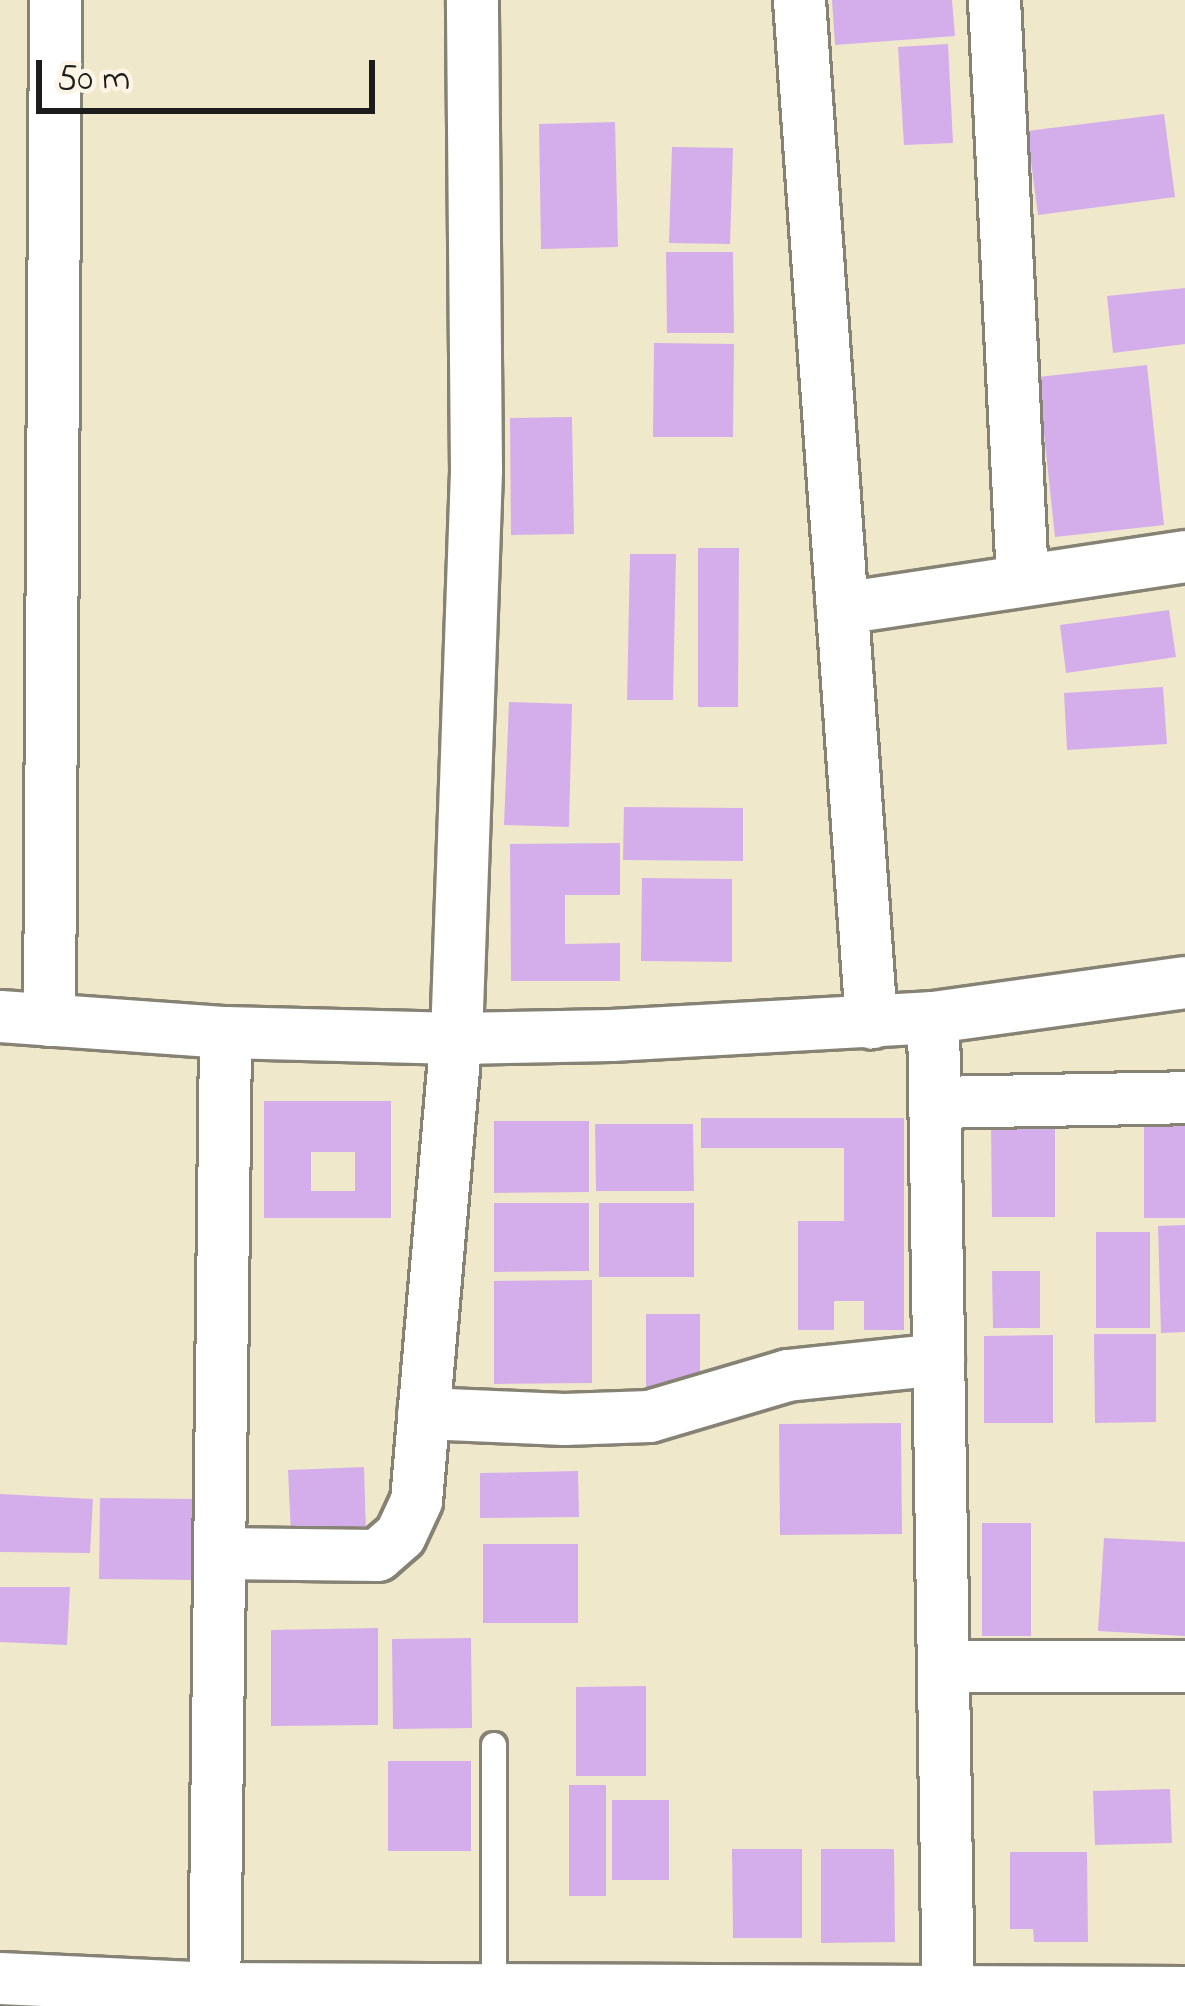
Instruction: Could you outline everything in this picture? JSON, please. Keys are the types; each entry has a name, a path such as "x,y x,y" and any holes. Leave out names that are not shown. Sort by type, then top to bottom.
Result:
{"street":[{"path":"55,0 24,1018 225,1032 456,1038 871,1022 1185,982"},
{"path":"219,1553 376,1555 400,1534 416,1500 456,1038 476,470 472,0"},
{"path":"800,0 871,1022"},
{"path":"994,0 1022,578"},
{"path":"842,608 1185,556"},
{"path":"933,1017 949,1998"},
{"path":"214,1997 225,1032"},
{"path":"935,1102 1185,1097"},
{"path":"423,1413 564,1419 649,1416 787,1375 938,1359"},
{"path":"944,1666 1185,1666"},
{"path":"0,1978 214,1997 494,1989 949,1998 1185,1992"}],"lane":[{"path":"494,1745 494,1989"}],"building":[{"path":"832,0 952,0 955,36 835,45"},
{"path":"948,44 953,143 904,145 898,47"},
{"path":"1164,114 1175,197 1038,215 1027,131"},
{"path":"615,122 618,247 541,249 539,124"},
{"path":"672,147 733,148 730,244 669,243"},
{"path":"666,252 733,252 734,333 667,333"},
{"path":"1185,288 1185,344 1113,353 1107,296"},
{"path":"654,343 734,344 733,437 653,437"},
{"path":"1147,365 1164,525 1055,537 1038,377"},
{"path":"572,417 574,534 511,535 510,418"},
{"path":"698,548 739,548 738,707 698,707"},
{"path":"630,554 676,554 673,700 627,700"},
{"path":"1169,610 1176,657 1066,673 1060,625"},
{"path":"1163,687 1167,744 1067,750 1064,693"},
{"path":"509,702 572,704 569,827 504,825"},
{"path":"624,807 743,808 743,861 623,860"},
{"path":"620,843 620,895 565,895 565,944 620,943 620,981 511,981 510,844"},
{"path":"642,878 732,879 732,962 641,961"},
{"path":"264,1101 391,1101 391,1218 264,1218","holes":["311,1152 355,1152 355,1191 311,1191"]},
{"path":"701,1118 904,1118 904,1330 864,1330 864,1301 834,1301 834,1330 798,1330 798,1221 844,1221 844,1148 701,1148"},
{"path":"1144,1118 1185,1118 1185,1218 1144,1218"},
{"path":"1055,1120 1055,1217 992,1217 991,1121"},
{"path":"494,1121 589,1121 589,1192 494,1193"},
{"path":"595,1124 693,1124 694,1191 596,1191"},
{"path":"494,1203 589,1203 589,1271 494,1272"},
{"path":"599,1203 694,1203 694,1277 599,1277"},
{"path":"1185,1225 1185,1332 1161,1333 1158,1226"},
{"path":"1096,1232 1150,1232 1150,1328 1096,1328"},
{"path":"992,1271 1040,1271 1040,1328 993,1328"},
{"path":"592,1280 592,1383 494,1384 494,1281"},
{"path":"646,1314 700,1314 700,1391 646,1391"},
{"path":"1094,1334 1156,1334 1156,1422 1095,1423"},
{"path":"1053,1335 1053,1423 984,1423 984,1336"},
{"path":"901,1423 902,1534 780,1535 779,1424"},
{"path":"364,1467 366,1532 291,1535 288,1470"},
{"path":"578,1471 579,1517 480,1518 480,1473"},
{"path":"0,1494 93,1499 90,1553 0,1552"},
{"path":"100,1498 201,1499 200,1580 99,1579"},
{"path":"982,1523 1031,1523 1031,1636 982,1636"},
{"path":"1104,1538 1185,1542 1185,1636 1098,1631"},
{"path":"483,1544 578,1544 578,1623 483,1623"},
{"path":"0,1587 70,1587 67,1645 0,1642"},
{"path":"378,1628 378,1725 271,1726 271,1630"},
{"path":"471,1638 472,1728 393,1729 392,1639"},
{"path":"646,1686 646,1776 576,1776 576,1687"},
{"path":"388,1761 471,1761 471,1851 388,1851"},
{"path":"569,1785 606,1785 606,1896 569,1896"},
{"path":"1170,1789 1172,1843 1095,1845 1093,1791"},
{"path":"612,1800 669,1800 669,1880 612,1880"},
{"path":"732,1849 802,1849 802,1938 733,1938"},
{"path":"821,1849 894,1849 895,1942 821,1943"},
{"path":"1010,1852 1087,1852 1088,1942 1034,1942 1033,1929 1010,1929"}]}
